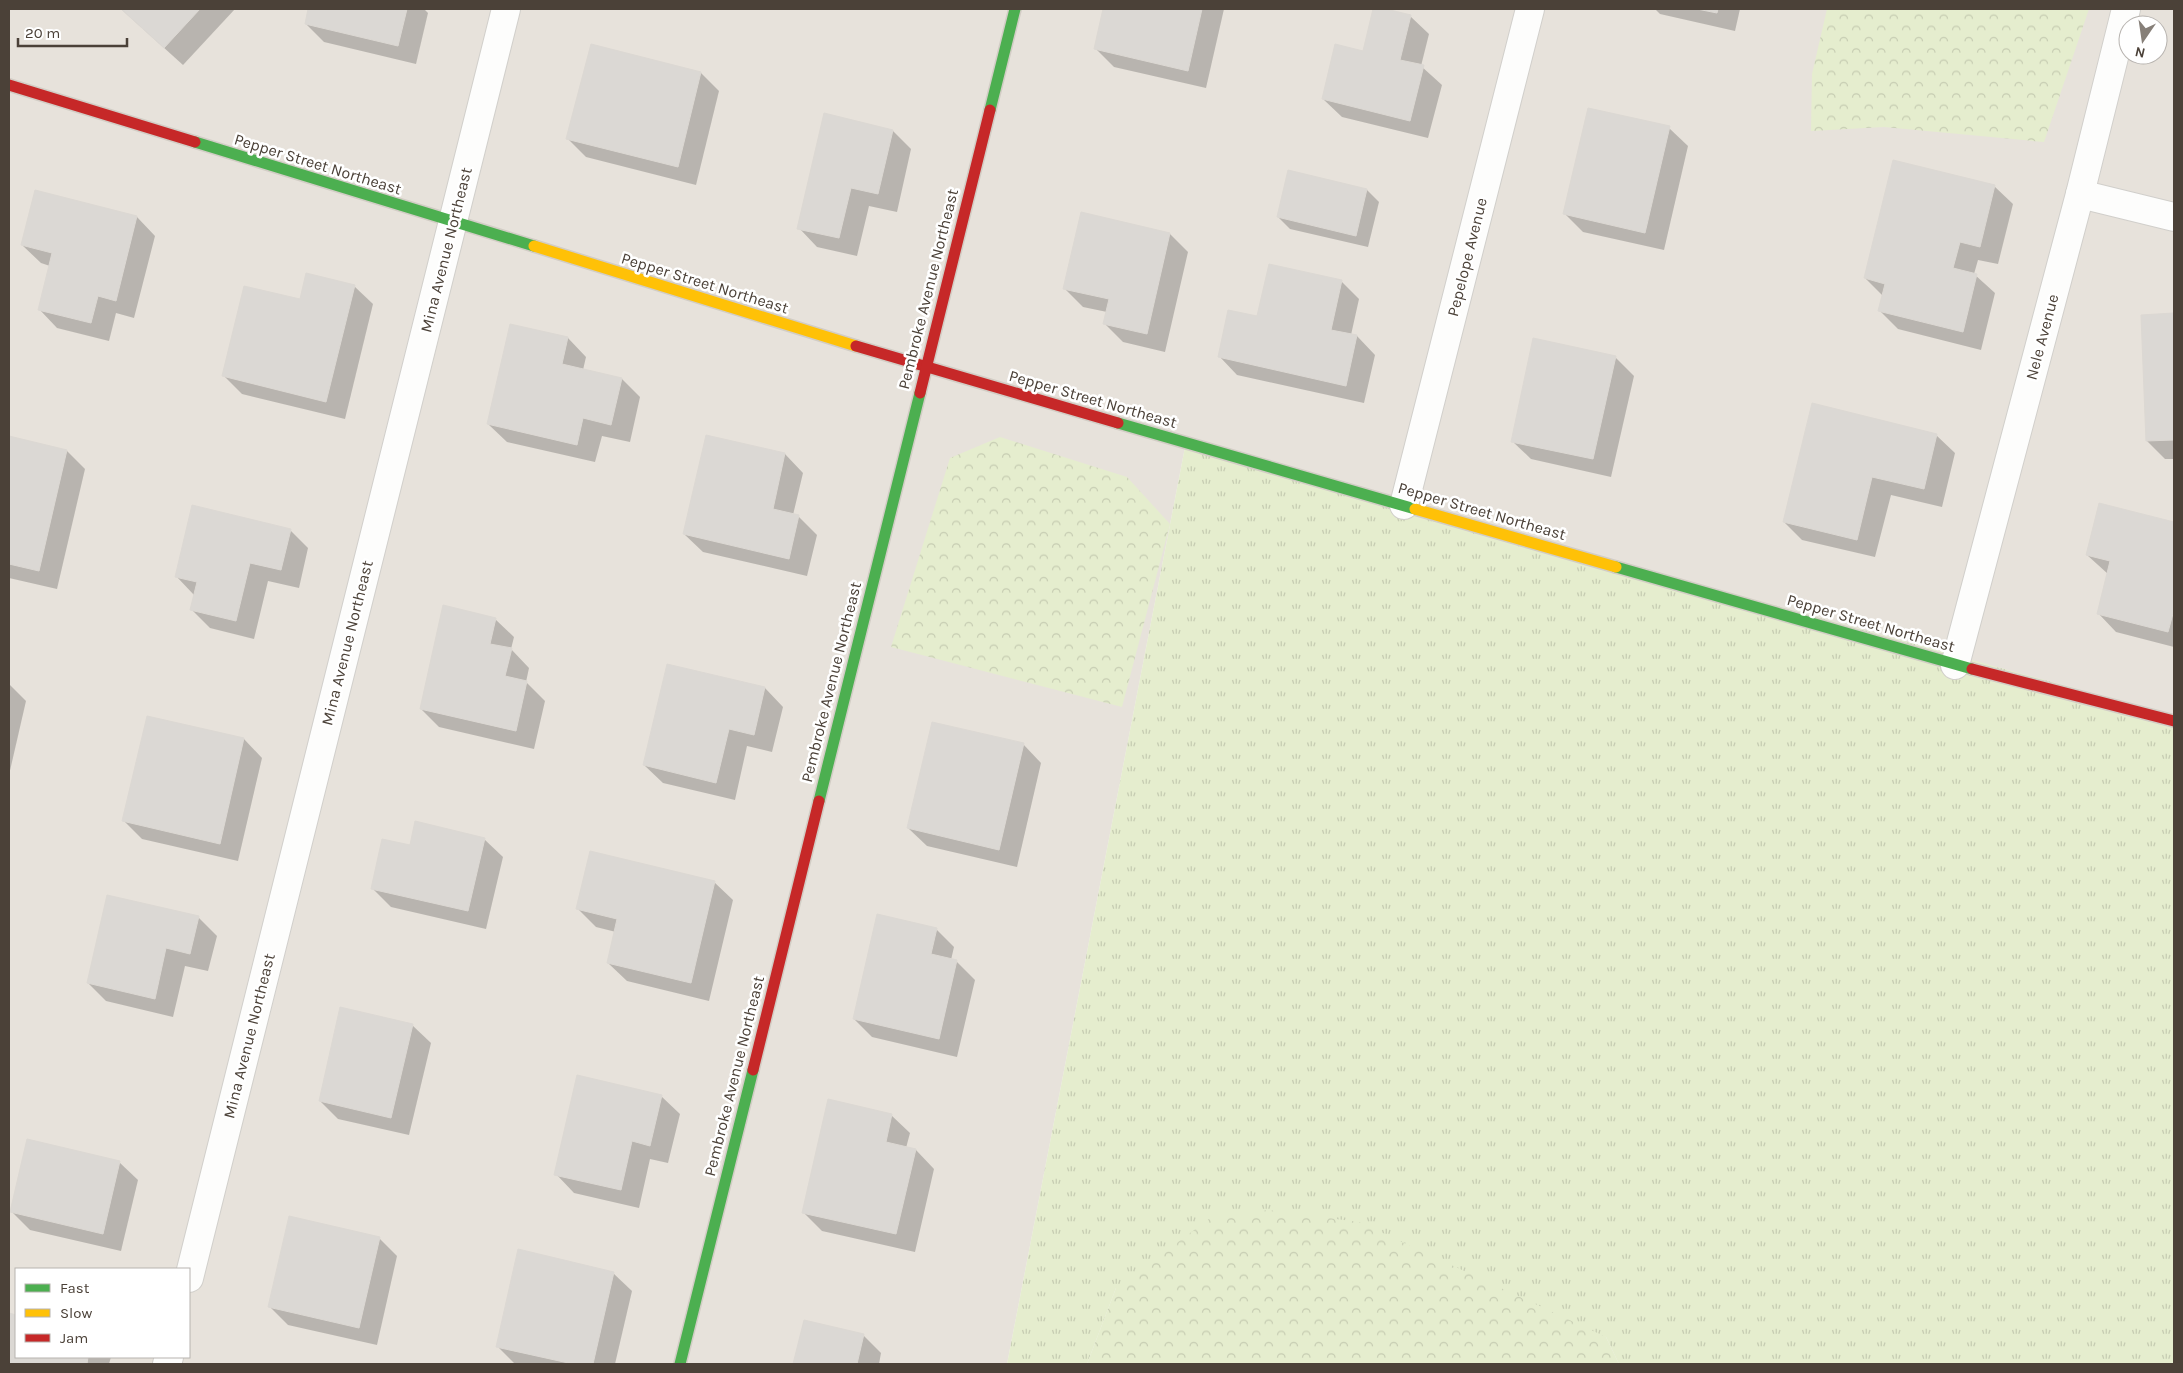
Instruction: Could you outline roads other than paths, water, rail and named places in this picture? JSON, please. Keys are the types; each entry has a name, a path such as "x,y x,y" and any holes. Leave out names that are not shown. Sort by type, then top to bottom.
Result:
{"street":[{"name":"Mina Avenue Northeast","path":"190,1274 506,9"},
{"name":"Pembroke Avenue Northeast","path":"680,1364 1015,9"},
{"name":"Pepelope Avenue","path":"1404,505 1530,9"},
{"name":"Nele Avenue","path":"1955,665 2080,194 2126,9"},
{"name":"Pepper Street Northeast","path":"9,85 452,223 926,367 1955,665 2174,721"},
{"path":"2080,194 2174,217"}]}
